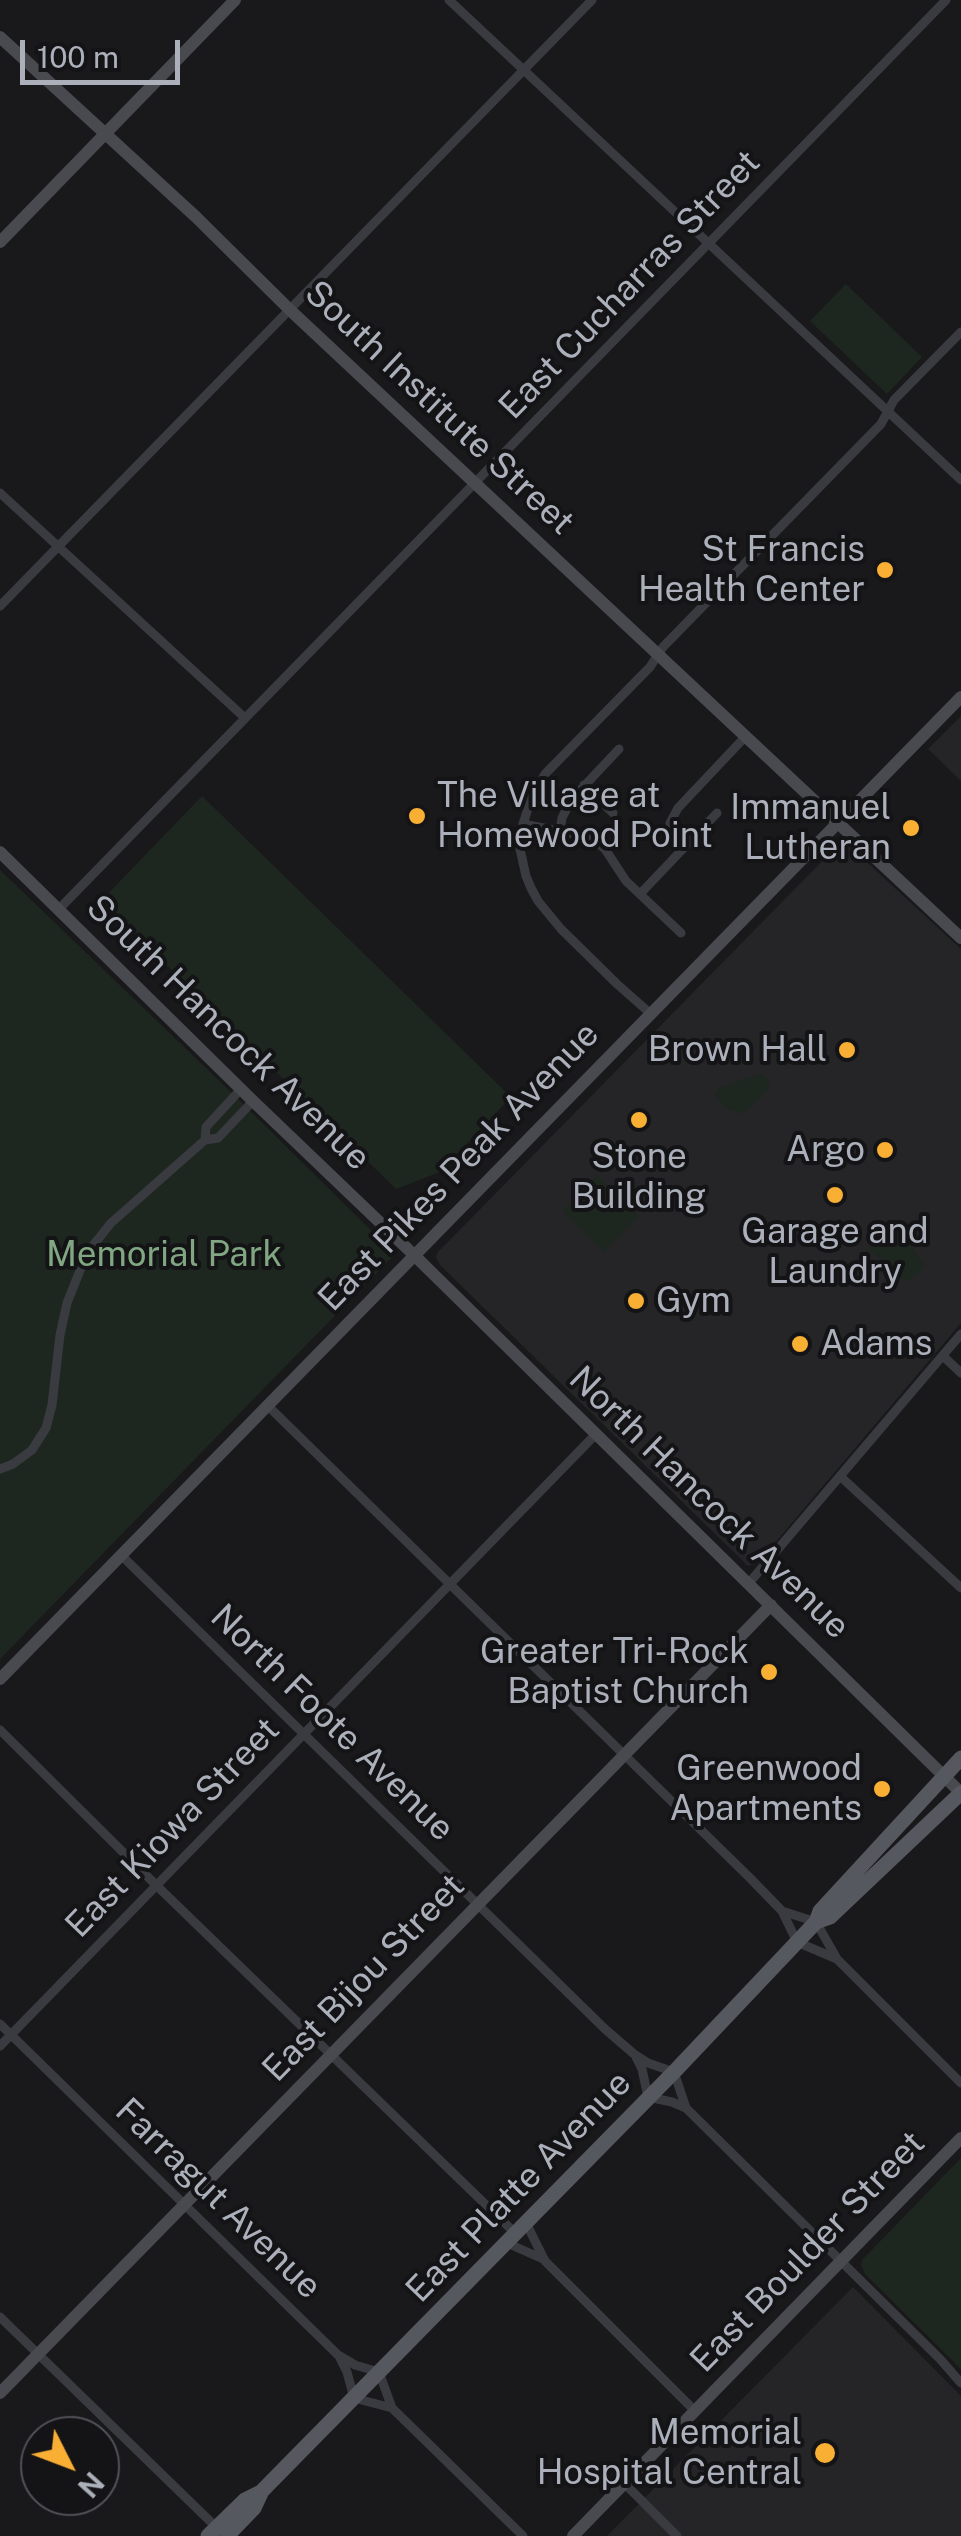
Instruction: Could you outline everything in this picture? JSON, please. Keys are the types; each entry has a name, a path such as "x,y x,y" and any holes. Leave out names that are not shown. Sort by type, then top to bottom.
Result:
{"main road":[{"name":"East Platte Avenue","path":"217,2533 254,2508 262,2492 674,2072 816,1922 820,1911 961,1758"},
{"name":"East Platte Avenue","path":"816,1922 830,1917 961,1793"}],"street":[{"path":"0,242 235,0"},
{"path":"449,0 961,480"},
{"path":"0,606 592,0"},
{"name":"East Cucharras Street","path":"58,909 946,0"},
{"name":"South Institute Street","path":"0,37 961,938"},
{"path":"651,1014 616,984 538,901 526,876 520,849 532,796 545,774 882,423 894,400 961,332"},
{"path":"0,493 245,718"},
{"name":"East Pikes Peak Avenue","path":"0,1679 961,697"},
{"path":"686,846 670,823 678,808 745,736"},
{"path":"560,831 566,810 619,749"},
{"path":"584,785 613,813"},
{"path":"640,894 718,813"},
{"path":"523,824 597,842 626,881 681,933"},
{"name":"South Hancock Avenue","path":"0,852 415,1256"},
{"path":"204,1140 206,1127 241,1089"},
{"path":"0,1470 32,1450 46,1428 67,1303 87,1253 102,1232 181,1159 204,1140 218,1138 252,1101"},
{"name":"North Hancock Avenue","path":"415,1256 961,1793"},
{"path":"748,1583 961,1334"},
{"path":"942,1356 961,1373"},
{"path":"268,1406 782,1911 797,1942 837,1959"},
{"name":"East Kiowa Street","path":"0,2046 596,1434"},
{"path":"840,1477 961,1588"},
{"name":"North Foote Avenue","path":"122,1556 634,2054 674,2072"},
{"name":"East Bijou Street","path":"0,2393 771,1605"},
{"path":"0,1730 695,2411"},
{"path":"782,1911 816,1922 837,1959 961,2083"},
{"name":"Farragut Avenue","path":"0,2024 338,2355 379,2372"},
{"path":"634,2054 648,2097 686,2108 961,2383"},
{"path":"674,2072 686,2108"},
{"name":"East Boulder Street","path":"572,2536 961,2138"},
{"path":"516,2233 545,2261"},
{"path":"0,2317 217,2533"},
{"path":"338,2355 348,2372 354,2398 392,2408"},
{"path":"379,2372 392,2408 523,2536"},
{"path":"624,2484 677,2536"}],"shaded area":[{"path":"961,716 961,781 928,749"},
{"path":"841,842 961,949 961,1323 758,1563 748,1566 436,1257"},
{"name":"Memorial Hospital Central","path":"853,2287 961,2396 961,2536 607,2536"}],"green space":[{"path":"846,284 922,357 887,394 810,321"},
{"path":"202,796 511,1097 440,1172 396,1189 101,901"},
{"name":"Memorial Park","path":"0,870 395,1254 0,1659"},
{"path":"761,1073 769,1080 769,1089 744,1114 725,1108 714,1094 718,1089"},
{"path":"597,1175 639,1216 604,1252 562,1211"},
{"path":"890,1226 905,1237 925,1264 907,1282 895,1273 886,1274 878,1263 880,1260 868,1248"},
{"path":"961,2158 961,2369 865,2274 861,2265"}],"place":[{"name":"St Francis Health Center","path":"885,570"},
{"name":"The Village at Homewood Point","path":"417,816"},
{"name":"Immanuel Lutheran","path":"911,828"},
{"name":"Brown Hall","path":"847,1050"},
{"name":"Stone Building","path":"639,1120"},
{"name":"Argo","path":"885,1150"},
{"name":"Garage and Laundry","path":"835,1195"},
{"name":"Gym","path":"636,1301"},
{"name":"Adams","path":"800,1344"},
{"name":"Greater Tri-Rock Baptist Church","path":"769,1672"},
{"name":"Greenwood Apartments","path":"882,1789"},
{"name":"Memorial Hospital Central","path":"825,2453"}]}
